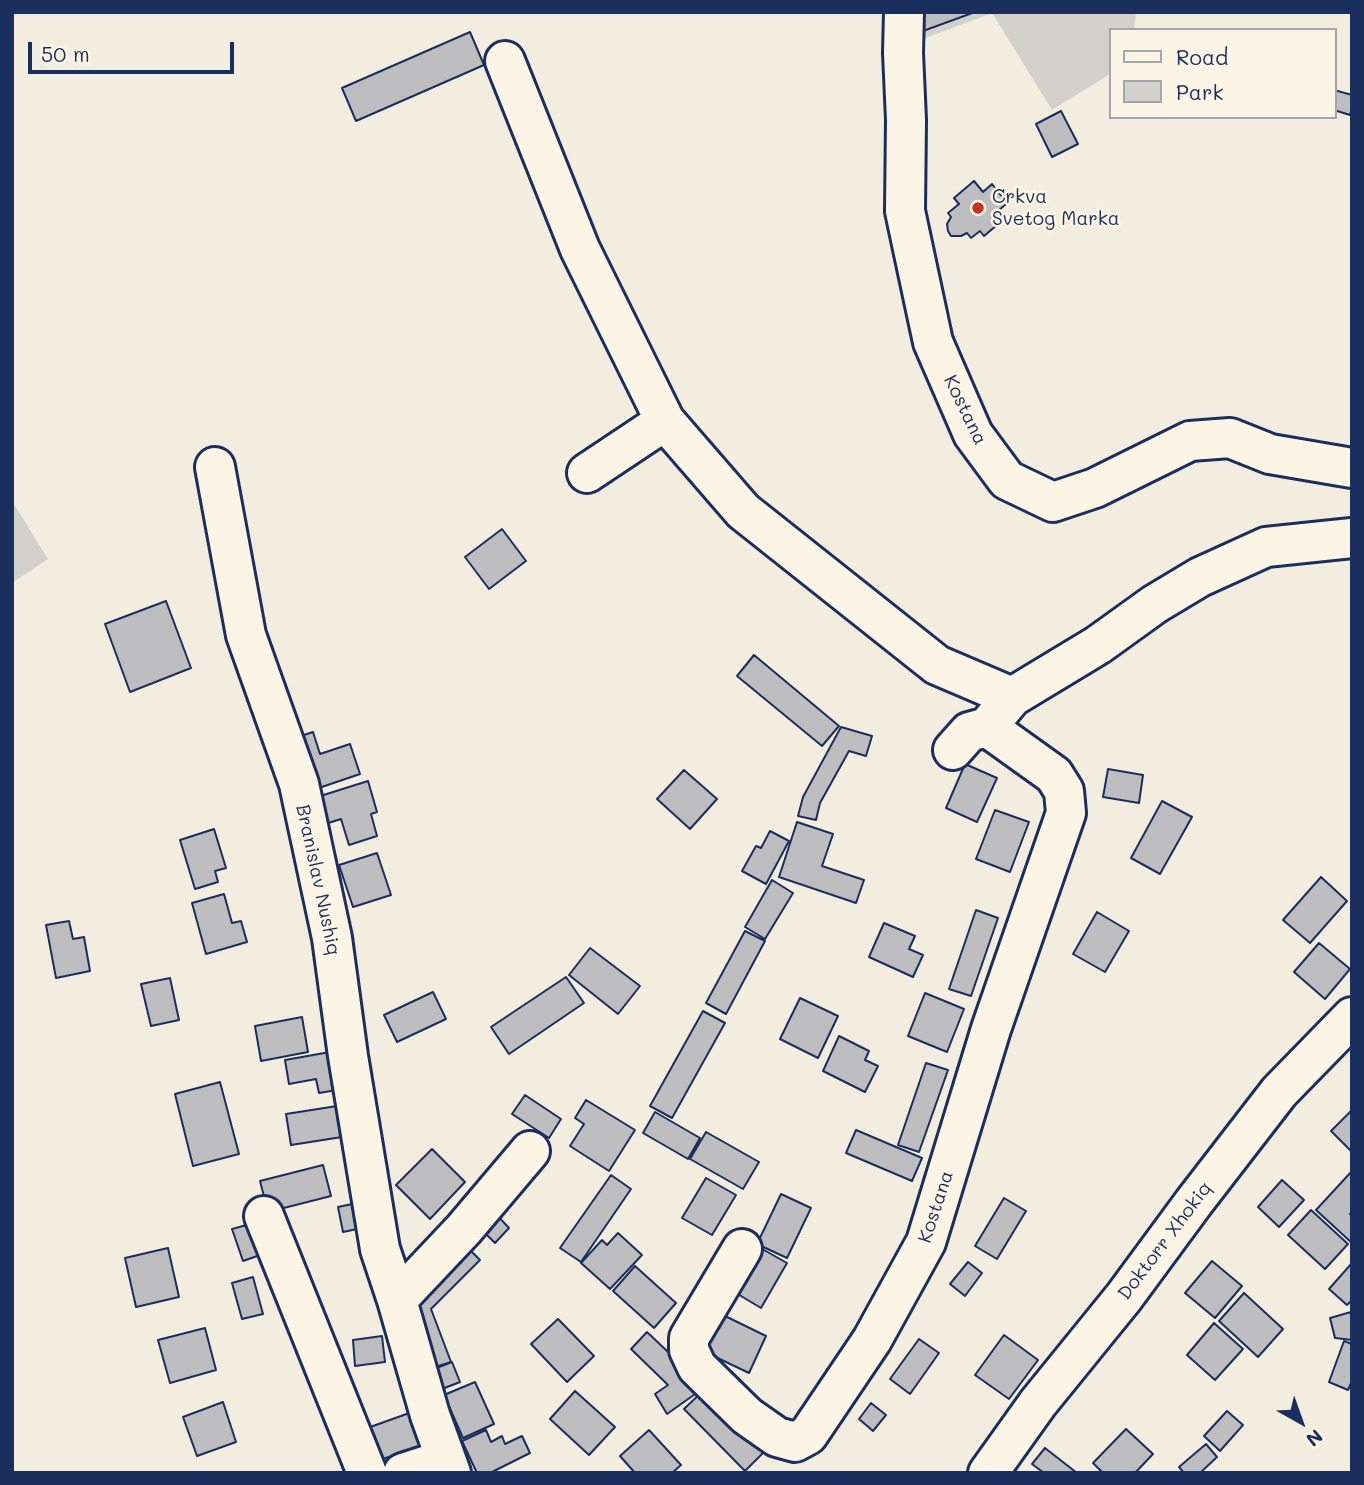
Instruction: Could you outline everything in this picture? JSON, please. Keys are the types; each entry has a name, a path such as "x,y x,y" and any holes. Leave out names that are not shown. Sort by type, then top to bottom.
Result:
{"street":[{"name":"Kostana","path":"904,12 905,211 933,342 972,434 1007,480 1054,502 1095,488 1190,441 1230,438 1270,454 1352,468"},
{"path":"505,61 580,249 666,421 743,511 753,519 937,665 1012,697"},
{"path":"587,474 666,421"},
{"name":"Branislav Nushiq","path":"215,467 246,635 299,784 330,925 348,1056 380,1249 448,1466 403,1473"},
{"path":"953,750 969,732 987,727 1012,697 1098,645 1154,604 1200,577 1266,547 1352,538"},
{"name":"Kostana","path":"742,1248 689,1338 689,1350 698,1367 747,1416 777,1437 795,1442 808,1435 872,1340 926,1242 991,1029 1066,813 1064,791 1054,775 987,727"},
{"name":"Doktorr Xhokiq","path":"988,1473 1038,1403 1124,1297 1279,1092 1352,1017"},
{"path":"397,1300 464,1229 530,1151"},
{"path":"264,1216 367,1473"}],"green space":[{"path":"904,12 1136,12 1134,28 1108,28 1108,75 1052,110 992,13 912,43"},
{"path":"12,501 48,559 12,583"}],"building":[{"path":"916,12 975,12 923,31"},
{"path":"470,32 484,65 356,121 342,88"},
{"path":"1336,91 1352,95 1350,115 1336,111"},
{"path":"1061,111 1078,144 1052,157 1036,124"},
{"name":"Crkva Svetog Marka","path":"974,181 983,192 992,184 1007,203 996,213 1003,220 984,236 980,231 971,238 967,233 951,236 947,224 951,217 948,213 959,204 954,198"},
{"path":"502,529 526,561 489,589 465,557"},
{"path":"166,601 191,668 130,692 105,624"},
{"path":"754,655 839,726 822,746 737,676"},
{"path":"841,727 872,736 866,756 849,751 820,803 816,820 798,816 803,797"},
{"path":"313,732 320,754 350,744 360,774 310,791 292,739"},
{"path":"965,764 997,778 977,822 946,808"},
{"path":"1108,769 1143,775 1139,803 1103,797"},
{"path":"684,770 717,799 690,829 657,799"},
{"path":"368,781 377,812 371,814 377,836 349,845 341,819 322,825 314,798"},
{"path":"1162,801 1192,817 1160,874 1131,858"},
{"path":"995,810 1029,822 1010,872 976,859"},
{"path":"797,822 833,834 822,866 864,880 856,903 779,877"},
{"path":"214,829 226,868 215,871 218,882 195,889 180,840"},
{"path":"770,831 789,841 766,884 742,871 756,846 761,848"},
{"path":"377,853 391,895 353,907 339,865"},
{"path":"1321,877 1347,901 1310,943 1283,920"},
{"path":"772,880 793,893 765,939 745,927"},
{"path":"224,894 232,923 241,921 247,942 206,954 192,903"},
{"path":"976,910 998,918 971,996 949,989"},
{"path":"1097,912 1129,931 1105,972 1073,954"},
{"path":"69,921 73,939 84,937 90,971 56,978 46,925"},
{"path":"884,923 915,936 909,949 923,955 913,977 869,957"},
{"path":"745,931 765,941 726,1014 706,1003"},
{"path":"1319,943 1350,969 1325,999 1294,972"},
{"path":"590,948 640,986 618,1014 569,975"},
{"path":"566,977 584,1003 509,1054 491,1027"},
{"path":"170,978 179,1020 151,1026 141,984"},
{"path":"433,992 446,1019 397,1042 384,1015"},
{"path":"925,993 964,1009 947,1052 908,1036"},
{"path":"800,998 838,1016 818,1058 780,1039"},
{"path":"703,1011 725,1023 672,1118 650,1106"},
{"path":"302,1017 308,1052 261,1061 255,1026"},
{"path":"839,1036 869,1051 865,1060 878,1066 865,1092 823,1071"},
{"path":"330,1052 337,1090 319,1093 316,1079 289,1084 285,1060"},
{"path":"926,1063 948,1070 919,1152 898,1145"},
{"path":"220,1082 239,1154 193,1166 175,1094"},
{"path":"525,1095 561,1119 549,1138 512,1114"},
{"path":"586,1100 635,1130 609,1171 570,1146 584,1124 575,1118"},
{"path":"337,1106 342,1137 291,1145 286,1114"},
{"path":"1352,1110 1352,1152 1331,1131"},
{"path":"655,1112 700,1138 688,1159 643,1133"},
{"path":"856,1130 922,1158 912,1181 846,1153"},
{"path":"706,1132 759,1162 743,1189 690,1159"},
{"path":"432,1149 465,1182 430,1219 396,1185"},
{"path":"323,1165 331,1196 268,1212 260,1181"},
{"path":"1352,1171 1350,1214 1352,1243 1316,1210"},
{"path":"611,1175 631,1189 581,1262 560,1248"},
{"path":"706,1178 736,1195 712,1235 682,1218"},
{"path":"1282,1180 1304,1200 1279,1227 1258,1207"},
{"path":"781,1194 811,1208 787,1258 757,1244"},
{"path":"1004,1198 1026,1211 997,1259 975,1246"},
{"path":"357,1203 362,1228 343,1232 338,1207"},
{"path":"1311,1210 1348,1244 1325,1269 1288,1235"},
{"path":"494,1212 509,1228 495,1243 479,1227"},
{"path":"254,1223 263,1254 243,1261 232,1229"},
{"path":"618,1233 642,1255 610,1289 581,1263 602,1240 607,1245"},
{"path":"462,1242 480,1260 431,1309 451,1362 432,1368 415,1294"},
{"path":"757,1246 787,1263 761,1308 731,1290"},
{"path":"168,1248 179,1297 136,1307 125,1258"},
{"path":"1212,1261 1242,1286 1215,1318 1185,1293"},
{"path":"968,1262 982,1273 965,1296 950,1284"},
{"path":"1352,1263 1352,1300 1347,1305 1329,1289"},
{"path":"635,1266 676,1303 654,1328 613,1291"},
{"path":"253,1277 263,1314 242,1319 232,1283"},
{"path":"1244,1293 1283,1329 1258,1357 1219,1321"},
{"path":"1351,1312 1352,1340 1335,1338 1330,1318"},
{"path":"723,1315 766,1336 749,1373 705,1352"},
{"path":"558,1319 594,1356 567,1382 531,1344"},
{"path":"1214,1323 1243,1349 1215,1380 1187,1355"},
{"path":"205,1328 216,1370 170,1383 158,1340"},
{"path":"647,1332 705,1387 667,1414 655,1394 668,1385 631,1349"},
{"path":"1004,1335 1038,1360 1009,1399 975,1375"},
{"path":"382,1336 385,1362 355,1366 353,1340"},
{"path":"919,1339 939,1353 910,1394 890,1379"},
{"path":"1344,1341 1352,1344 1352,1381 1348,1390 1329,1382"},
{"path":"452,1362 460,1382 442,1389 434,1369"},
{"path":"475,1382 494,1424 463,1438 444,1395"},
{"path":"706,1388 767,1449 745,1471 684,1409"},
{"path":"575,1391 615,1427 589,1455 550,1419"},
{"path":"223,1402 236,1442 197,1456 183,1417"},
{"path":"871,1403 886,1415 873,1431 859,1419"},
{"path":"415,1411 427,1444 371,1463 359,1431"},
{"path":"1227,1411 1243,1425 1220,1451 1204,1436"},
{"path":"1126,1429 1153,1454 1135,1473 1103,1473 1093,1463"},
{"path":"486,1430 491,1442 502,1436 505,1444 522,1436 530,1453 490,1473 477,1473 462,1441"},
{"path":"649,1430 681,1465 672,1473 635,1473 620,1456"},
{"path":"1206,1444 1217,1457 1200,1473 1184,1473 1179,1467"},
{"path":"1045,1448 1077,1473 1044,1473 1032,1464"}],"place":[{"name":"Crkva Svetog Marka","path":"978,208"}]}
